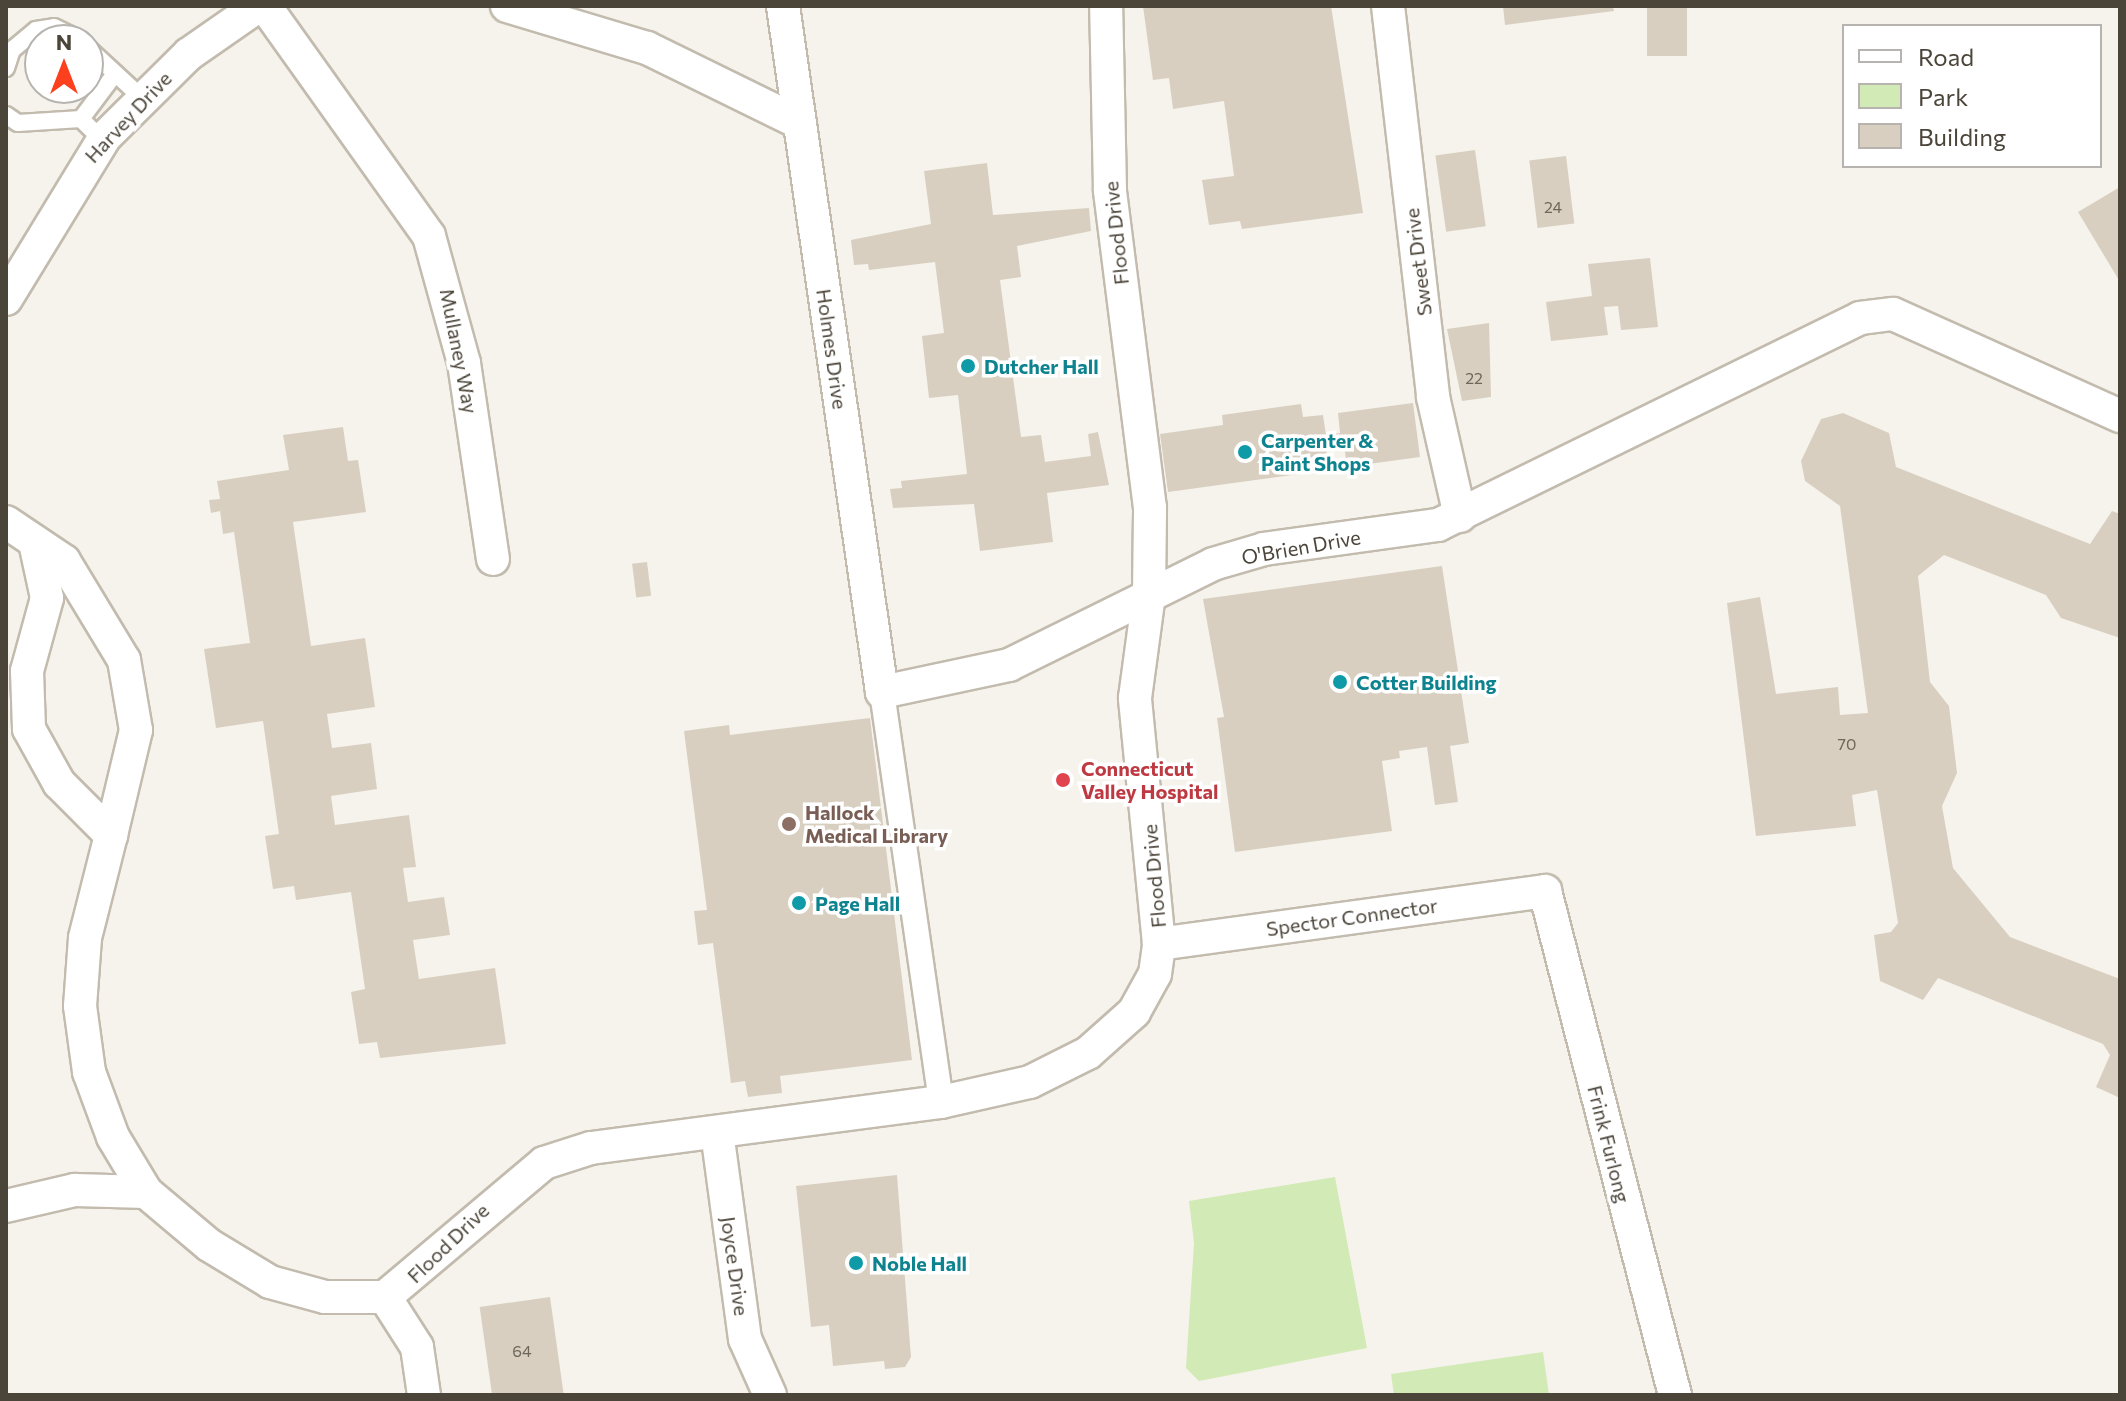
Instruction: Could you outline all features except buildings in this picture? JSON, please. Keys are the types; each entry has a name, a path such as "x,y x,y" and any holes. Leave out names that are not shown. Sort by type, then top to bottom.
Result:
{"street":[{"name":"Harvey Drive","path":"6,299 92,130 141,97 258,6"},
{"name":"Mullaney Way","path":"265,6 429,236 464,363 493,559"},
{"path":"507,6 679,64 800,123"},
{"name":"Holmes Drive","path":"783,6 882,692"},
{"name":"Flood Drive","path":"385,1297 544,1163 591,1148 941,1102 1030,1082 1088,1053 1134,1012 1155,974 1159,944 1135,698 1149,594 1150,508 1110,190 1106,6"},
{"name":"Sweet Drive","path":"1388,6 1433,397 1460,516"},
{"name":"O'Brien Drive","path":"882,692 1009,665 1149,594 1264,549 1460,516 1860,318 1893,314 2120,416"},
{"path":"6,522 36,547 64,561 84,587 129,676 136,730 85,938 80,1006 89,1072 113,1137 146,1192 209,1245 270,1282 325,1297 385,1297 417,1347 424,1395"},
{"path":"36,547 47,598 27,671 29,729 59,783 111,835"},
{"path":"882,692 941,1102"},
{"name":"Spector Connector","path":"1159,944 1545,891"},
{"name":"Frink Furlong","path":"1545,891 1675,1395"},
{"name":"Joyce Drive","path":"717,1132 745,1339 770,1395"},
{"path":"6,1206 75,1190 146,1192"}],"lane":[{"path":"6,68 12,50 24,40"},
{"path":"104,65 141,97"},
{"path":"6,115 18,123 92,130 114,75"}],"green space":[{"path":"1335,1177 1367,1348 1199,1381 1186,1368 1194,1243 1189,1201"},
{"path":"1543,1352 1549,1395 1394,1395 1391,1374"}],"place":[{"name":"Dutcher Hall","path":"968,366"},
{"name":"Carpenter & Paint Shops","path":"1245,452"},
{"name":"Cotter Building","path":"1340,682"},
{"name":"Connecticut Valley Hospital","path":"1063,780"},
{"name":"Hallock Medical Library","path":"789,824"},
{"name":"Page Hall","path":"799,903"},
{"name":"Noble Hall","path":"856,1263"}]}
